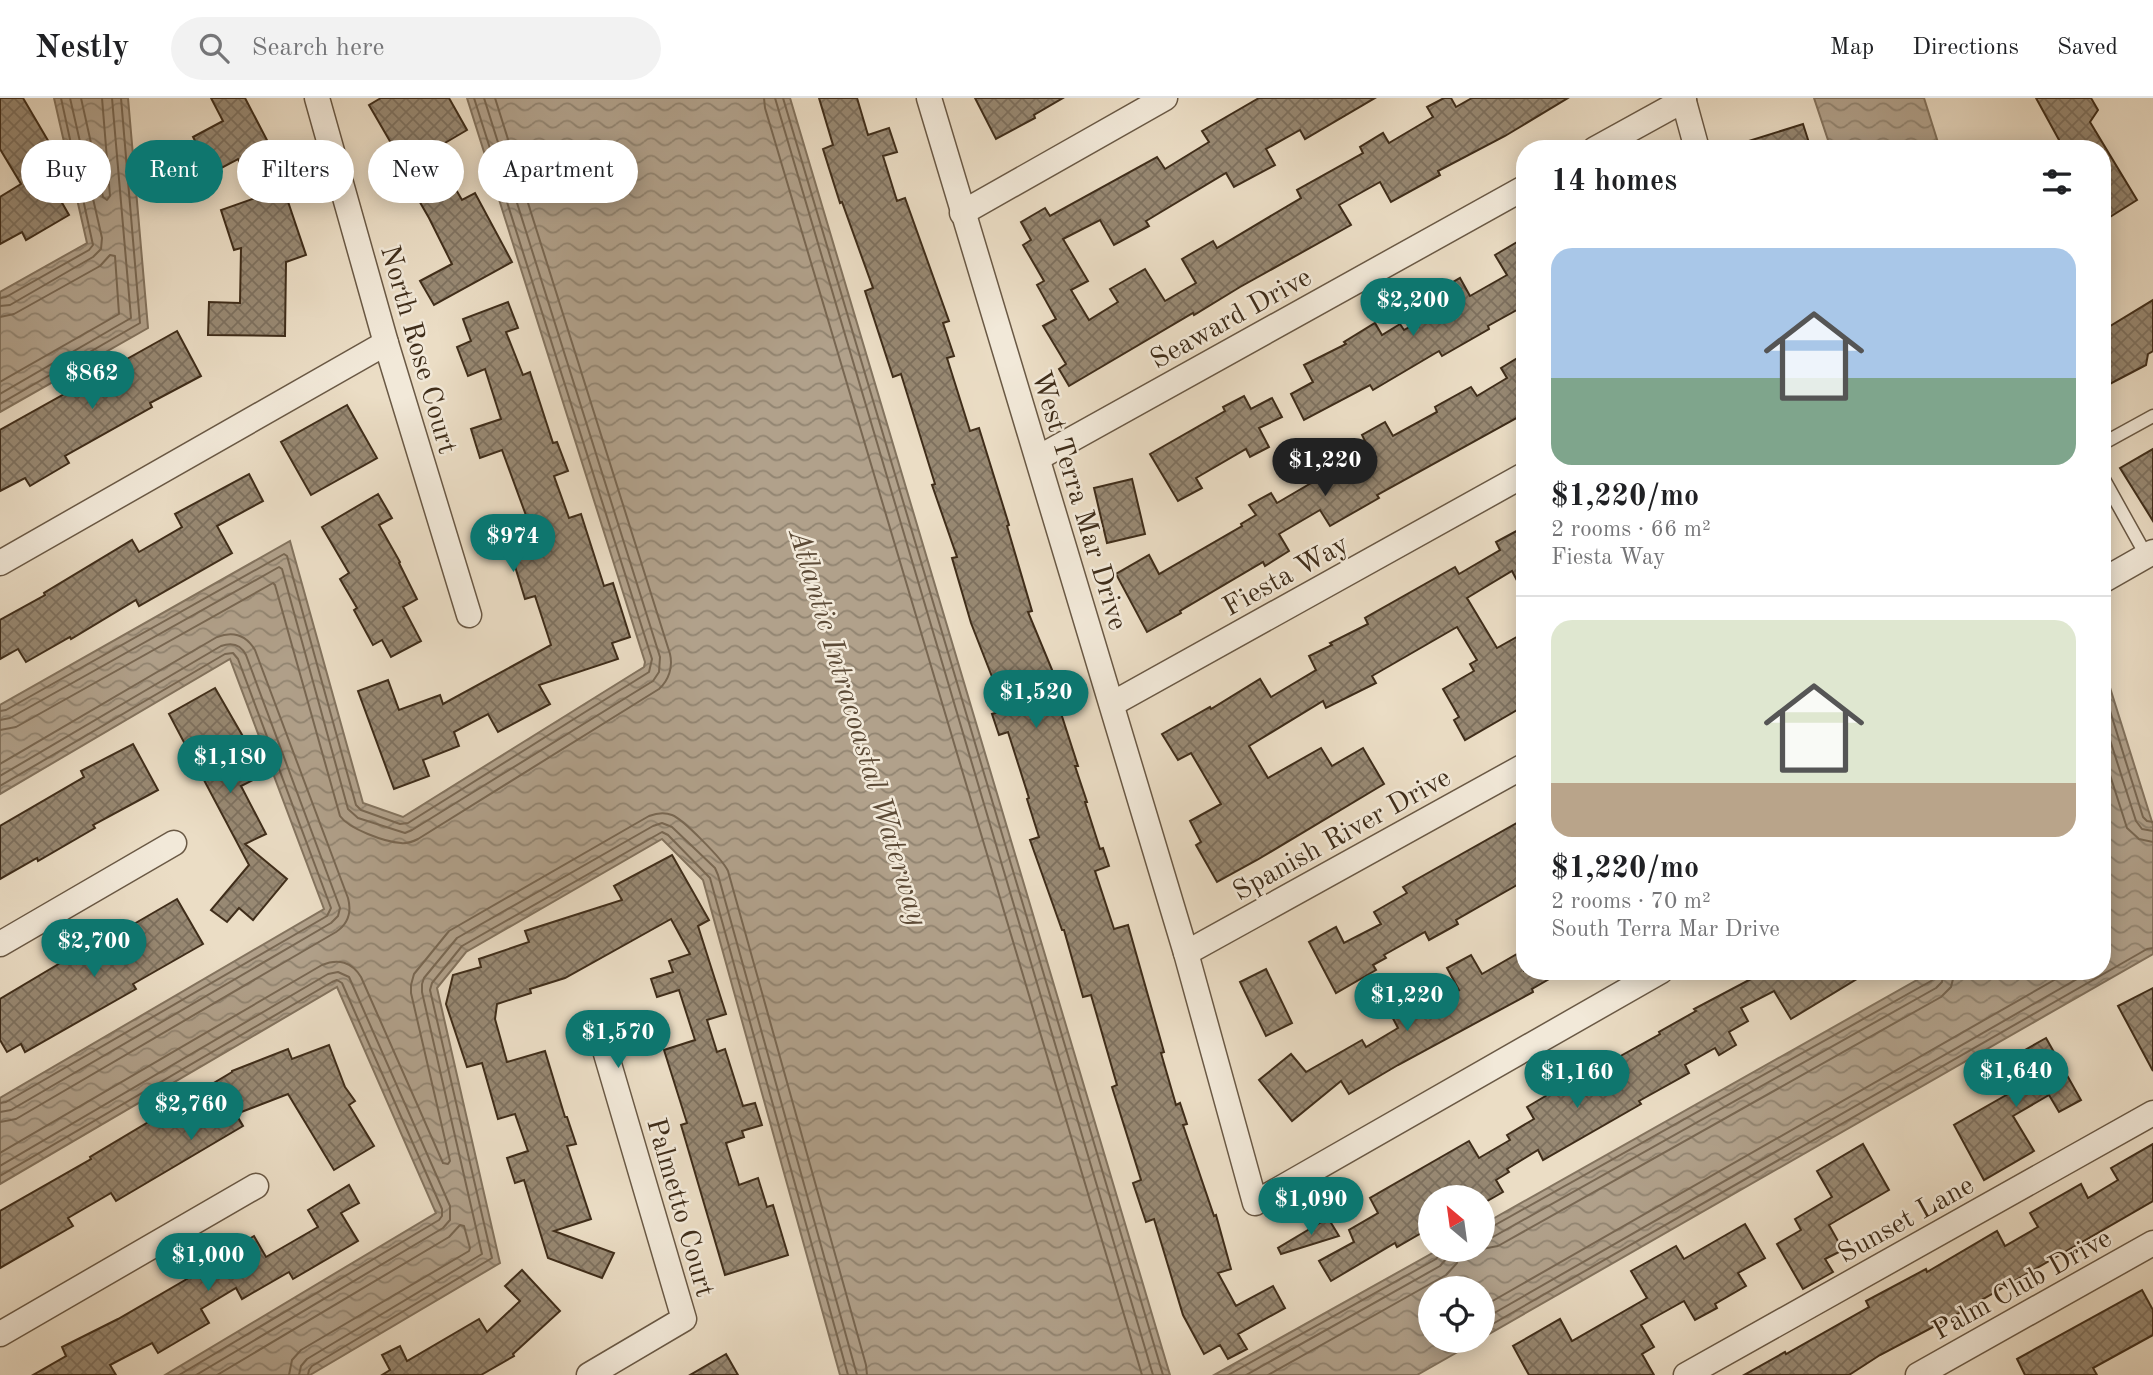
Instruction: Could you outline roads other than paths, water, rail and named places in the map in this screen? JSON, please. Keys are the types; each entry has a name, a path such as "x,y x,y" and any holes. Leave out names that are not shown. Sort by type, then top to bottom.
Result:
{"street":[{"name":"North Rose Court","path":"317,98 386,343 469,615"},
{"name":"West Terra Mar Drive","path":"929,98 1186,953 1255,1203 1645,980"},
{"path":"962,213 1165,98"},
{"path":"1611,140 1683,99 1694,140"},
{"name":"Seaward Drive","path":"1038,458 1516,192"},
{"path":"0,563 386,343"},
{"name":"Fiesta Way","path":"1112,704 1516,479"},
{"path":"2111,576 2150,554"},
{"name":"Spanish River Drive","path":"1186,953 1516,770"},
{"path":"0,944 174,843"},
{"name":"Palmetto Court","path":"589,1375 684,1319 599,1030"},
{"name":"Sunset Lane","path":"1686,1375 2153,1113"},
{"path":"0,1334 257,1186"},
{"name":"Palm Club Drive","path":"1919,1375 2153,1243"}],"lane":[{"path":"2111,439 2153,416"},
{"path":"2111,491 2150,554"}],"water":[{"path":"54,98 128,98 132,140 125,140 125,203 137,203 148,328 0,412 0,292 87,243 78,203 111,203 111,140 64,140"},
{"name":"Atlantic Intracoastal Waterway","path":"467,98 790,98 1170,1375 840,1375 703,880 662,839 466,952 437,988 500,1263 310,1375 165,1375 436,1213 337,987 0,1184 0,1098 324,909 230,659 0,794 0,705 290,541 363,803 403,817 644,667 645,662 500,203 638,203 638,140 480,140"},
{"path":"1814,98 1924,98 1937,140 1828,140"},
{"path":"2111,691 2153,825 2153,954 2111,978"},
{"path":"1917,980 2108,980 1495,1331 1495,1276 1418,1276 1418,1353 1456,1353 1417,1375 1214,1375 1418,1261 1495,1262 1495,1218"}]}
